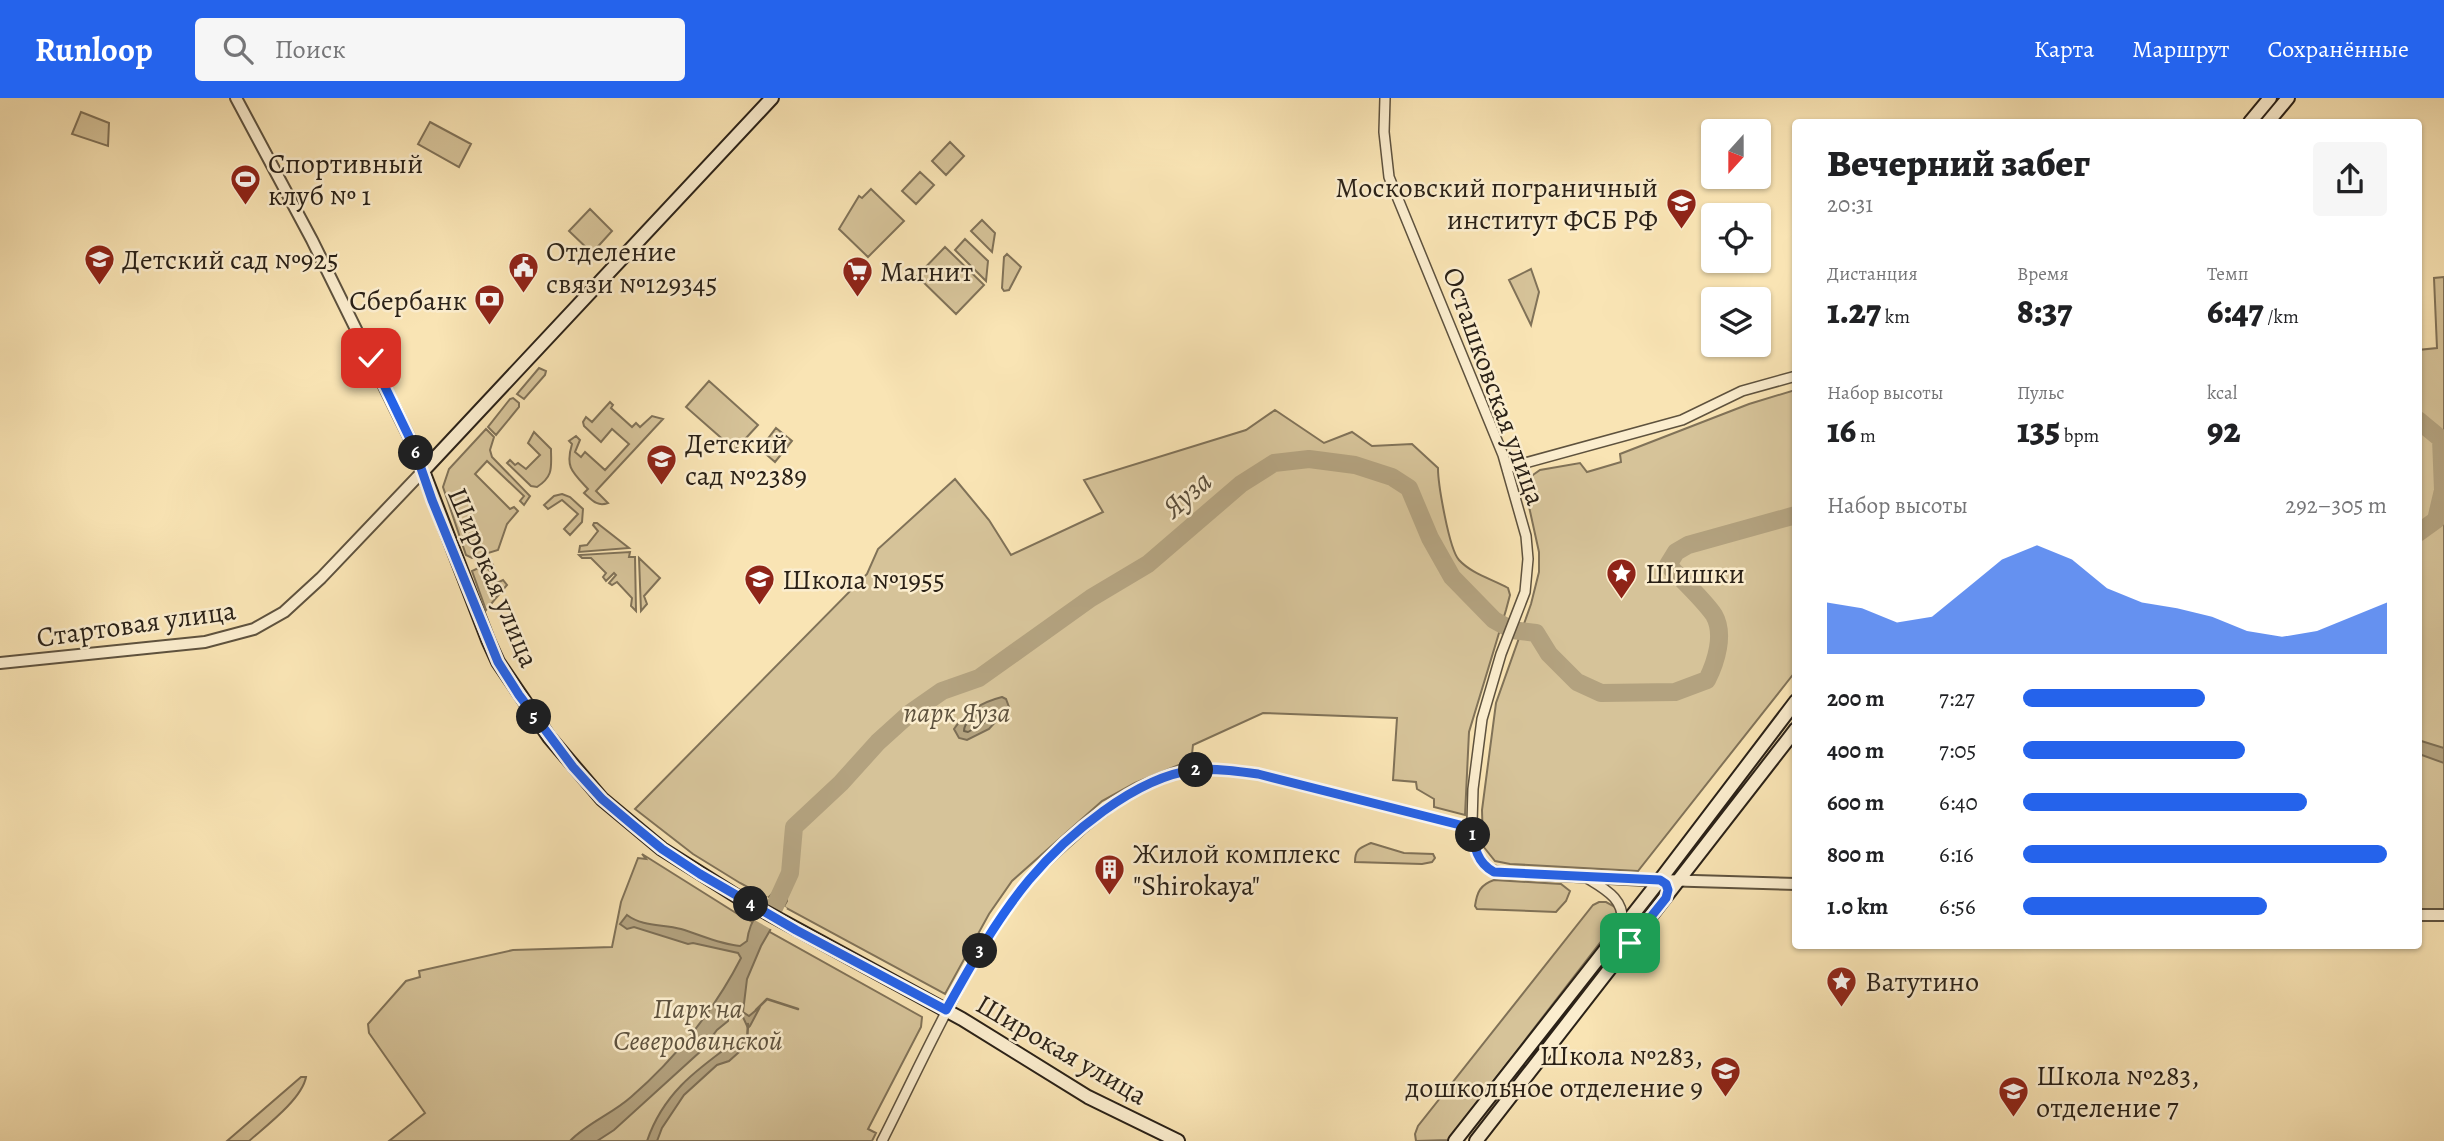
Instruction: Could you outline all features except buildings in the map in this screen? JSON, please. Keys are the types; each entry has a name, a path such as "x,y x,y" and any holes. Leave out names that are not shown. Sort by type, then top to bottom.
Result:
{"main road":[{"path":"423,471 772,98"},
{"path":"2252,119 2270,98"},
{"path":"2270,119 2288,98"},
{"name":"Широкая улица","path":"423,471 488,640 519,695 549,737 602,799 662,849 738,897 946,1010 1088,1097 1178,1141"},
{"path":"1455,1141 1660,880 1792,706"},
{"path":"1476,1141 1792,734"},
{"path":"1582,978 1587,975 1595,977 1595,988"}],"street":[{"path":"236,98 343,302 423,471"},
{"name":"Осташковская улица","path":"1385,98 1384,132 1389,177 1507,468 1527,548 1528,577 1501,654 1478,735 1472,828 1478,856 1483,864 1494,872 1792,884"},
{"path":"1507,468 1682,421 1742,391 1792,377"},
{"name":"Стартовая улица","path":"0,663 205,642 230,637 269,622 302,597 423,471"},
{"path":"882,1141 946,1010 997,923 1030,879 1102,812 1140,787 1195,770 1258,774 1472,828"},
{"path":"1585,877 1617,899 1623,916 1622,927"},
{"path":"1660,880 1666,884 1668,890 1666,898"},
{"path":"2422,915 2444,915"}],"green space":[{"path":"81,112 109,123 108,146 72,134"},
{"path":"430,122 471,144 459,167 418,144"},
{"path":"950,142 964,156 946,175 932,161"},
{"path":"920,172 934,185 916,204 902,191"},
{"path":"871,189 904,221 868,257 839,229 859,196 862,198"},
{"path":"590,209 612,231 592,253 569,231"},
{"path":"982,220 995,233 992,252 971,231"},
{"path":"965,239 988,261 986,281 955,250"},
{"path":"945,247 984,285 956,314 917,276"},
{"path":"1007,254 1021,267 1009,290 1004,291 1004,257"},
{"path":"1531,269 1539,292 1531,325 1509,280"},
{"path":"2444,277 2444,909 2422,909 2422,350 2437,348 2434,278"},
{"path":"539,368 546,371 545,375 524,399 517,394"},
{"path":"709,381 758,425 735,450 686,407"},
{"path":"1792,391 1792,676 1638,871 1495,861 1483,846 1482,810 1496,703 1531,604 1539,572 1539,552 1526,493 1530,477 1540,470 1580,463 1587,472 1621,462 1620,454 1749,404"},
{"path":"513,398 519,403 519,407 496,435 488,427"},
{"path":"610,402 613,405 611,408 632,427 636,423 640,427 652,416 663,419 596,491 608,503 601,504 584,493 588,489 571,469 569,458 572,444 569,441 576,436 580,440 575,452 581,457 585,452 605,470 629,444 612,429 601,442 583,422 586,417 592,422"},
{"name":"парк Яуза","path":"1275,410 1324,443 1352,432 1372,446 1412,444 1438,468 1448,530 1459,560 1476,573 1508,588 1510,595 1506,610 1469,732 1465,815 1434,807 1434,799 1417,789 1416,782 1393,780 1397,718 1263,713 1193,745 1192,754 1179,765 1135,783 1102,801 1012,881 989,914 945,994 740,883 693,854 635,809 867,574 878,549 955,479 989,520 1011,555 1103,512 1084,480 1246,430"},
{"path":"776,428 792,441 775,462 760,449"},
{"path":"486,429 494,437 490,450 492,457 530,496 524,505 520,501 524,496 487,461 475,474 510,509 514,507 518,511 507,524 498,550 472,558 466,555 443,487 449,469"},
{"path":"534,432 551,449 549,475 537,487 531,486 507,463 510,460 526,469 540,455 528,443"},
{"path":"562,494 570,497 583,509 582,522 570,535 564,529 578,514 562,500 548,509 544,505 554,496"},
{"path":"594,523 629,548 579,552 580,546 587,545 598,531"},
{"path":"630,552 629,557 635,557 636,611 631,606 632,598 617,582 612,585 609,583 616,575 614,573 606,581 603,577 606,573 591,558 582,558 579,555"},
{"path":"639,558 660,578 644,596 647,604 641,611"},
{"path":"491,562 493,565 488,568 497,583 503,580 507,585 486,610 472,571"},
{"path":"1371,843 1404,853 1433,854 1435,858 1432,862 1422,864 1355,862 1359,850"},
{"name":"Парк на Северодвинской","path":"642,854 736,913 922,1017 921,1027 868,1129 876,1133 872,1141 389,1141 425,1113 369,1033 368,1024 406,981 420,977 419,971 513,950 612,947 621,902 638,858 646,859"},
{"path":"1494,880 1561,884 1570,891 1566,901 1556,912 1477,909 1475,906 1480,890"},
{"path":"1606,902 1617,908 1616,922 1448,1140 1416,1141 1418,1126 1593,905"},
{"path":"301,1077 306,1077 298,1094 265,1128 249,1141 227,1141"}],"water":[{"path":"1002,697 1006,699 1009,707 989,729 967,740 959,738 954,729 969,712"},
{"path":"2422,741 2444,748 2444,763 2422,755"},
{"path":"785,885 787,901 761,946 747,979 743,1012 749,1016 760,1007 750,1026 748,1028 742,1015 731,1009 728,1011 728,1021 717,1030 702,1050 614,1130 597,1141 570,1141 624,1103 663,1066 693,1032 719,996 741,958 738,953 688,944 634,927 627,929 620,924 627,915 646,923 681,929 740,946 747,941 751,925 760,908 772,894"},
{"path":"740,1038 747,1045 729,1061 717,1065 684,1095 662,1128 657,1141 647,1141 654,1123 673,1094 697,1071"}],"pier":[{"path":"767,897 787,908 774,931 751,918"}],"waterway":[{"path":"2422,423 2441,439 2443,490 2436,520 2422,530"},
{"name":"Яуза","path":"774,908 790,873 794,827 909,714 942,691 979,678 1091,598 1148,564 1241,484 1274,463 1309,459 1355,465 1392,477 1409,488 1430,538 1452,577 1494,620 1512,630 1536,633 1549,654 1577,682 1601,693 1675,692 1707,680 1718,648 1717,623 1704,603 1668,565 1676,552 1688,545 1792,516"},
{"path":"756,1010 767,999 798,1009"},
{"path":"743,1043 747,1041 748,1024"}],"place":[{"name":"Спортивный клуб № 1","path":"245,206"},
{"name":"Московский пограничный институт ФСБ РФ","path":"1681,230"},
{"name":"Детский сад №925","path":"99,286"},
{"name":"Отделение связи №129345","path":"523,294"},
{"name":"Магнит","path":"857,298"},
{"name":"Сбербанк","path":"490,327"},
{"name":"Детский сад №2389","path":"662,486"},
{"name":"Шишки","path":"1622,600"},
{"name":"Школа №1955","path":"759,606"},
{"name":"Жилой комплекс \"Shirokaya\"","path":"1110,896"},
{"name":"Ватутино","path":"1842,1008"},
{"name":"Школа №283, дошкольное отделение 9","path":"1726,1098"},
{"name":"Школа №283, отделение 7","path":"2013,1118"}],"route":[{"path":"371,358 413,445 432,500 498,662 573,767 602,799 634,826 662,849 700,874 796,930 946,1010 997,923 1030,879 1063,846 1102,812 1140,787 1195,770 1258,774 1472,828 1478,856 1483,864 1494,872 1660,880 1666,884 1668,890 1666,898 1630,943"}]}
